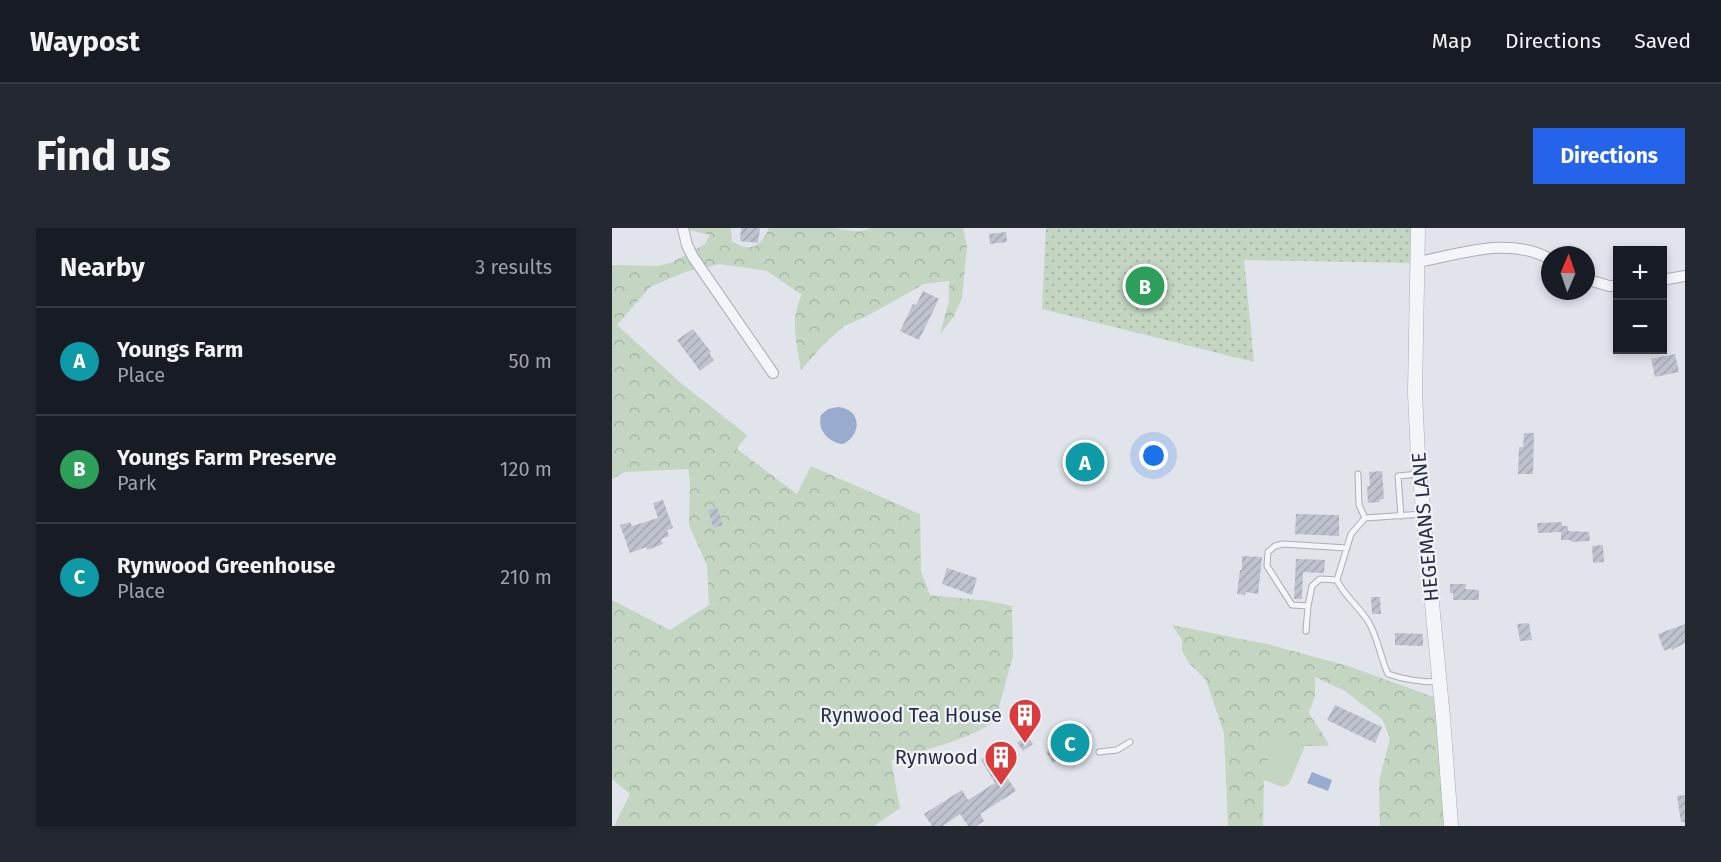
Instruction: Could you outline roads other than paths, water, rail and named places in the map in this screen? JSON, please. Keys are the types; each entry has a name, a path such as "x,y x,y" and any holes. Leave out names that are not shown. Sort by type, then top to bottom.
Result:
{"street":[{"path":"683,228 693,257 773,373"},
{"name":"HEGEMANS LANE","path":"1418,228 1415,393 1423,514 1440,682 1451,826"},
{"path":"1418,262 1499,247 1523,249 1541,256"},
{"path":"1667,279 1685,276"},
{"path":"1595,282 1613,286"}],"lane":[{"path":"1358,474 1359,505 1365,518"},
{"path":"1401,516 1398,476 1420,474"},
{"path":"1423,514 1365,518 1351,534 1337,580 1339,586 1369,622 1388,674 1402,679 1440,682"},
{"path":"1308,606 1292,604 1267,566 1268,552 1275,546 1283,544 1347,548"},
{"path":"1306,631 1312,586 1320,579 1337,580"},
{"path":"1099,752 1117,750 1130,742"}],"water":[{"path":"838,407 852,412 857,423 854,435 843,444 828,438 822,430 820,420 821,415 828,409"},
{"path":"1312,772 1332,780 1328,791 1307,783"}],"place":[{"name":"Youngs Farm Preserve","path":"1145,286"},
{"name":"Youngs Farm","path":"1085,462"},
{"name":"Rynwood Greenhouse","path":"1070,743"},
{"name":"Rynwood Tea House","path":"1025,744"},
{"name":"Rynwood","path":"1001,786"}]}
